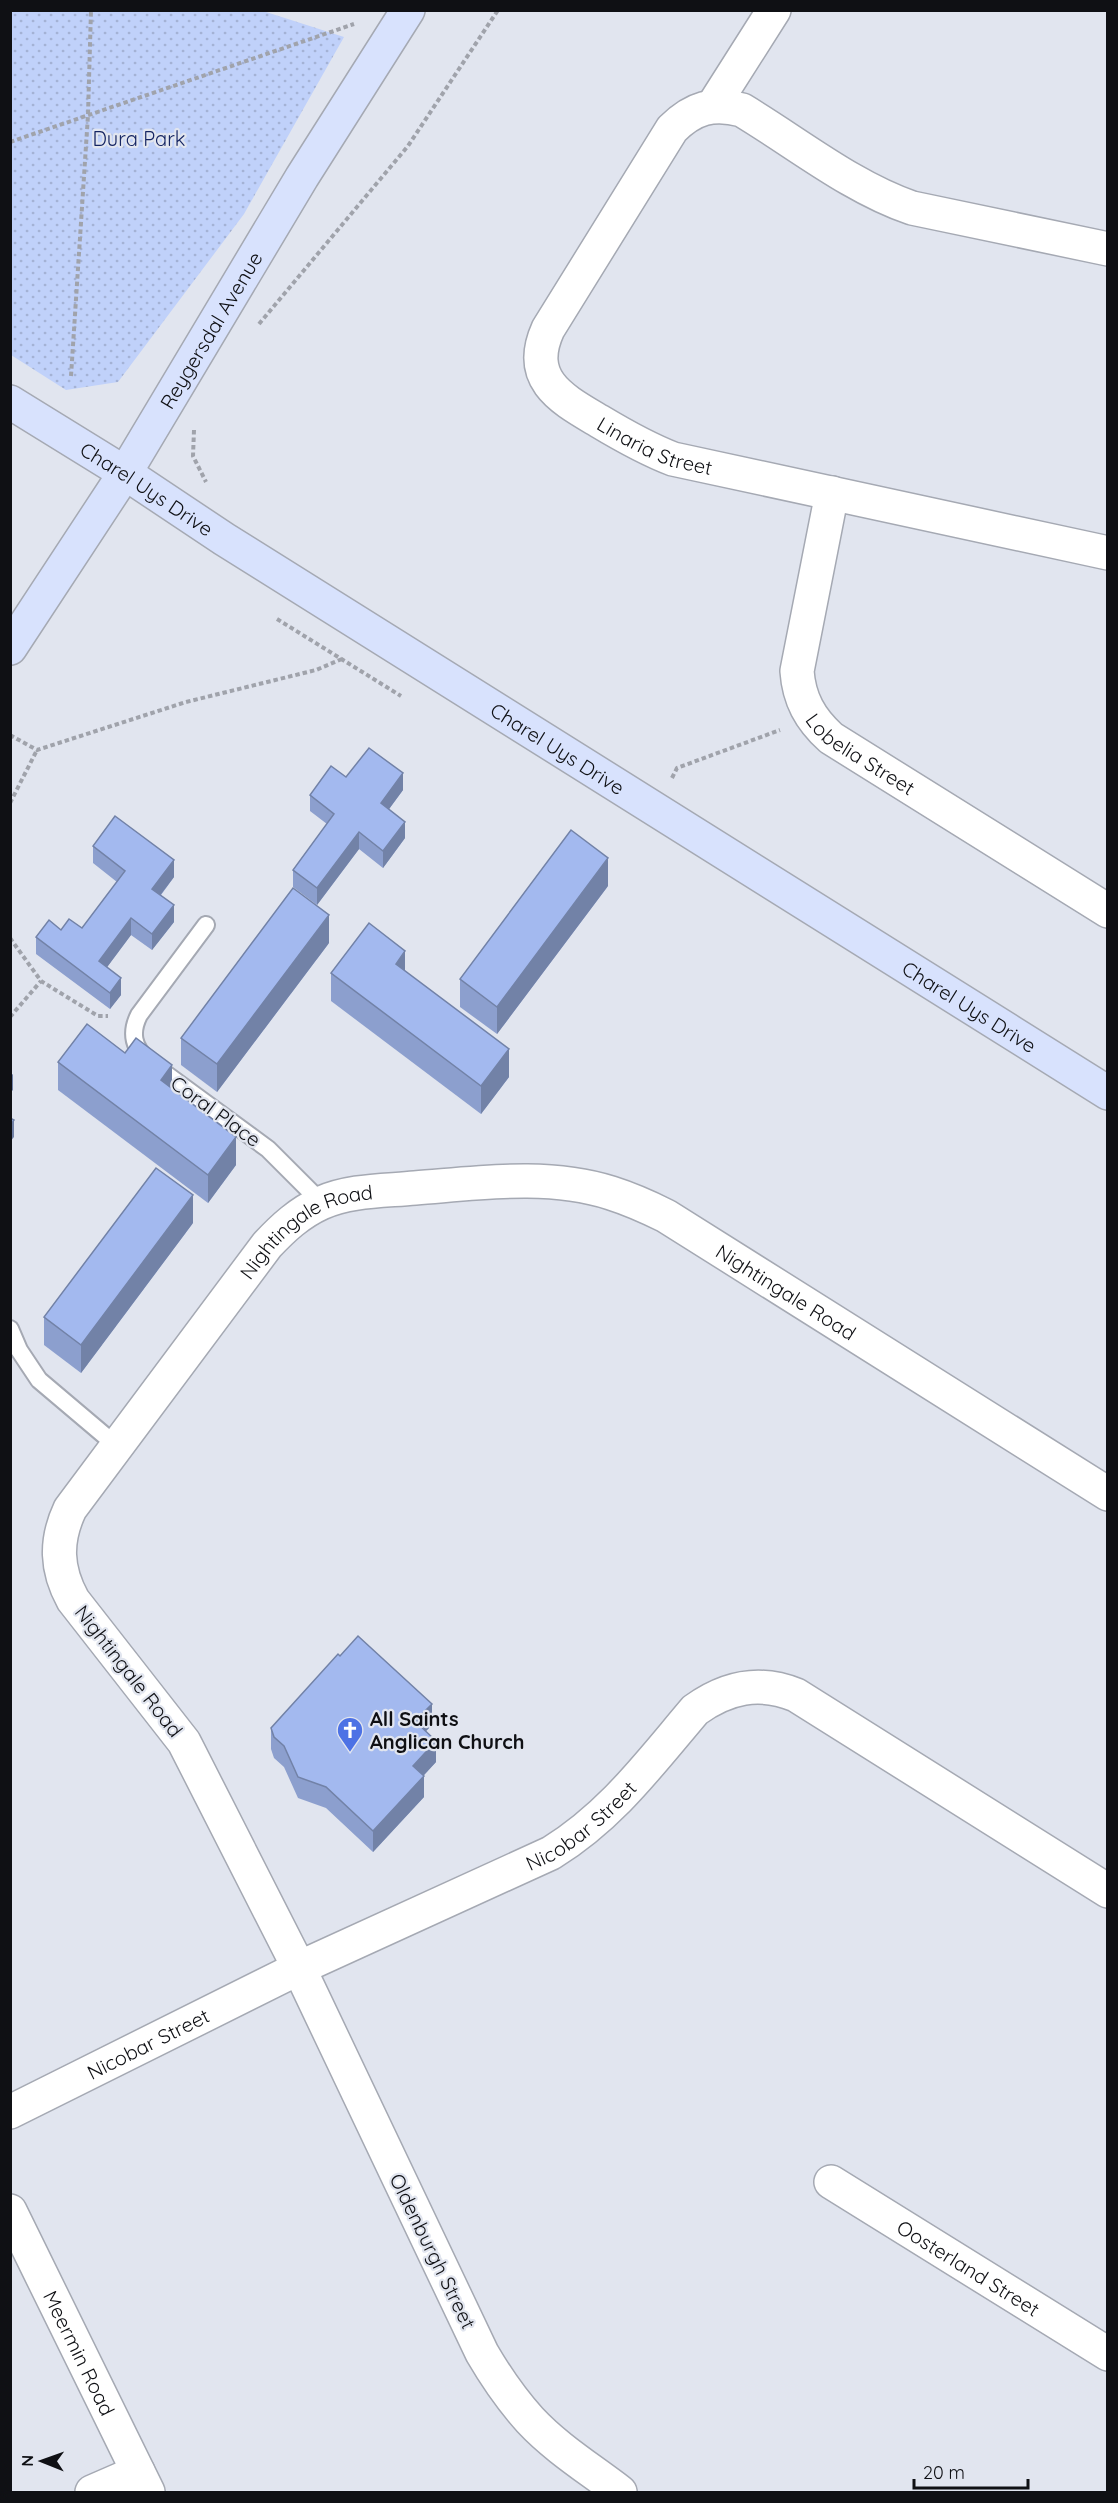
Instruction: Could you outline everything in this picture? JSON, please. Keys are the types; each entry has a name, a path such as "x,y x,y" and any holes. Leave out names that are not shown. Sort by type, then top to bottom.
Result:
{"main road":[{"name":"Reygersdal Avenue","path":"10,648 125,473 302,177 408,10"},
{"name":"Charel Uys Drive","path":"10,402 1107,1093"}],"street":[{"path":"774,10 713,105 742,110 868,189 896,202 921,210 1107,249"},
{"name":"Linaria Street","path":"713,105 684,117 672,129 548,329 543,341 542,366 552,389 561,398 643,447 673,459 1107,553"},
{"name":"Lobelia Street","path":"832,493 797,671 801,698 812,718 831,738 1107,911"},
{"name":"Nightingale Road","path":"299,1968 184,1742 73,1600 60,1573 58,1549 63,1524 70,1509 267,1245 301,1214 322,1203 346,1195 373,1191 541,1181 580,1186 629,1199 666,1216 1107,1494"},
{"name":"Nicobar Street","path":"10,2112 299,1968 526,1865 575,1838 615,1804 695,1710 711,1698 729,1690 748,1686 782,1689 796,1695 1107,1891"},
{"name":"Oldenburgh Street","path":"299,1968 476,2342 492,2370 516,2403 549,2438 620,2493"},
{"name":"Oosterland Street","path":"831,2182 1107,2354"},
{"name":"Meermin Road","path":"10,2211 143,2482"},
{"path":"92,2493 143,2482"}],"lane":[{"path":"139,1014 206,924"},
{"name":"Coral Place","path":"139,1014 133,1032 139,1052 268,1149 322,1203"},
{"path":"10,1329 19,1350 39,1380 117,1446"}],"path":[{"path":"71,376 88,115 91,10"},
{"path":"257,326 408,146 498,10"},
{"path":"10,142 354,24"},
{"path":"194,427 193,456 207,484"},
{"path":"272,615 401,696"},
{"path":"10,803 38,750 186,702 316,670 341,660 369,630"},
{"path":"656,810 677,768 812,718"},
{"path":"10,735 38,750"},
{"path":"10,938 41,981 98,1016 139,1014"},
{"path":"10,1017 41,981"}],"green space":[{"name":"Dura Park","path":"10,11 263,11 344,37 244,214 118,382 66,390 11,355"}],"building":[{"path":"369,748 403,773 381,803 405,822 383,851 359,832 317,888 293,870 334,814 310,795 331,766 346,777"},
{"path":"115,816 174,860 152,889 174,905 152,934 131,918 99,961 121,978 110,993 36,937 49,920 61,930 69,919 82,928 125,871 93,846"},
{"path":"571,830 608,858 497,1007 460,979"},
{"path":"293,888 329,915 217,1064 181,1038"},
{"path":"369,923 405,951 396,964 509,1049 481,1086 331,973"},
{"path":"87,1024 125,1053 136,1038 172,1065 161,1080 236,1137 208,1175 58,1062"},
{"path":"156,1168 193,1195 81,1345 44,1317"},
{"name":"All Saints Anglican Church","path":"358,1636 432,1704 415,1721 436,1741 413,1766 424,1776 373,1831 326,1787 298,1777 284,1746 274,1737 271,1728 338,1654 340,1656"}],"place":[{"name":"All Saints Anglican Church","path":"350,1753"}]}
